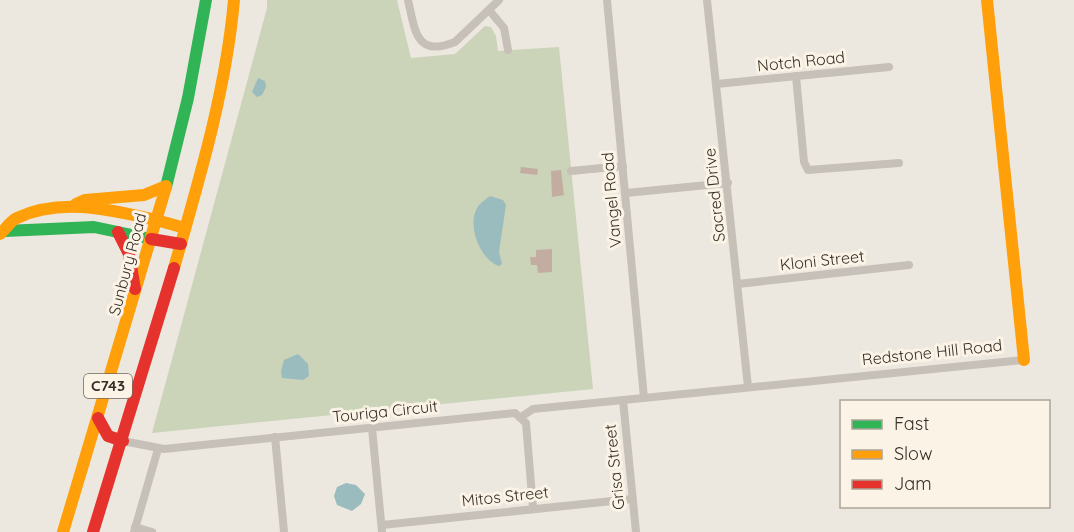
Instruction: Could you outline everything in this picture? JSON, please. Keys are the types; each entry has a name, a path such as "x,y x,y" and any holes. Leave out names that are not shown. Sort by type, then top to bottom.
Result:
{"main road":[{"name":"Sunbury Road","path":"63,532 136,294 166,186 188,98 206,0"},
{"name":"C743","path":"93,532 123,441 181,244 221,92 234,0"},
{"name":"Redstone Hill Road","path":"987,0 1024,360"},
{"path":"3,232 14,219 51,208 76,204 85,200 144,195 166,186"},
{"path":"76,204 185,228"},
{"path":"3,232 18,233 56,227 88,227 181,244"},
{"path":"118,232 129,254 136,294"},
{"path":"98,418 108,436 123,441"}],"street":[{"path":"408,0 416,37 423,44 446,45 455,42 499,0"},
{"name":"Vangel Road","path":"607,0 644,398"},
{"name":"Sacred Drive","path":"707,0 728,183 747,387"},
{"path":"489,10 504,28 508,50"},
{"name":"Notch Road","path":"717,84 889,68"},
{"path":"796,76 804,162 808,170 898,164"},
{"path":"571,171 623,166"},
{"path":"626,193 728,183"},
{"name":"Kloni Street","path":"738,284 909,265"},
{"name":"Redstone Hill Road","path":"521,417 533,409 1024,360"},
{"name":"Grisa Street","path":"623,400 636,532"},
{"name":"Touriga Circuit","path":"123,441 158,449 515,413 521,417"},
{"path":"521,417 526,423 533,508"},
{"path":"372,428 382,529"},
{"path":"275,437 284,532"},
{"path":"152,532 135,530 158,449"},
{"name":"Mitos Street","path":"382,529 533,508 632,499"}],"green space":[{"path":"267,0 397,0 411,58 455,54 485,26 491,27 496,36 498,51 559,47 593,389 152,433 267,8"}],"water":[{"path":"258,78 265,81 266,87 262,95 257,97 252,92"},
{"path":"490,196 503,200 506,205 499,252 502,264 499,266 492,262 481,249 474,231 475,213 479,205"},
{"path":"298,354 308,364 309,376 303,380 282,378 284,360"},
{"path":"346,483 356,485 365,494 361,504 352,511 337,505 334,496 337,487"}],"building":[{"path":"521,167 538,169 537,175 520,173"},
{"path":"561,170 564,195 552,197 551,171"},
{"path":"552,249 552,272 538,273 537,265 531,265 530,257 536,257 536,250"}],"traffic: fast":[{"path":"166,187 188,98 206,0"},
{"path":"5,231 94,227 151,239"}],"traffic: slow":[{"path":"174,268 218,102 234,0"},
{"path":"987,0 1024,360"},
{"path":"76,204 85,200 144,195 166,186"},
{"path":"63,532 166,187"},
{"path":"0,234 17,218 51,208 104,209 156,220"},
{"path":"156,220 185,228"}],"traffic: jam":[{"path":"118,232 129,254 135,289"},
{"path":"151,239 181,244"},
{"path":"93,532 174,268"},
{"path":"98,418 108,436 123,441"}]}
